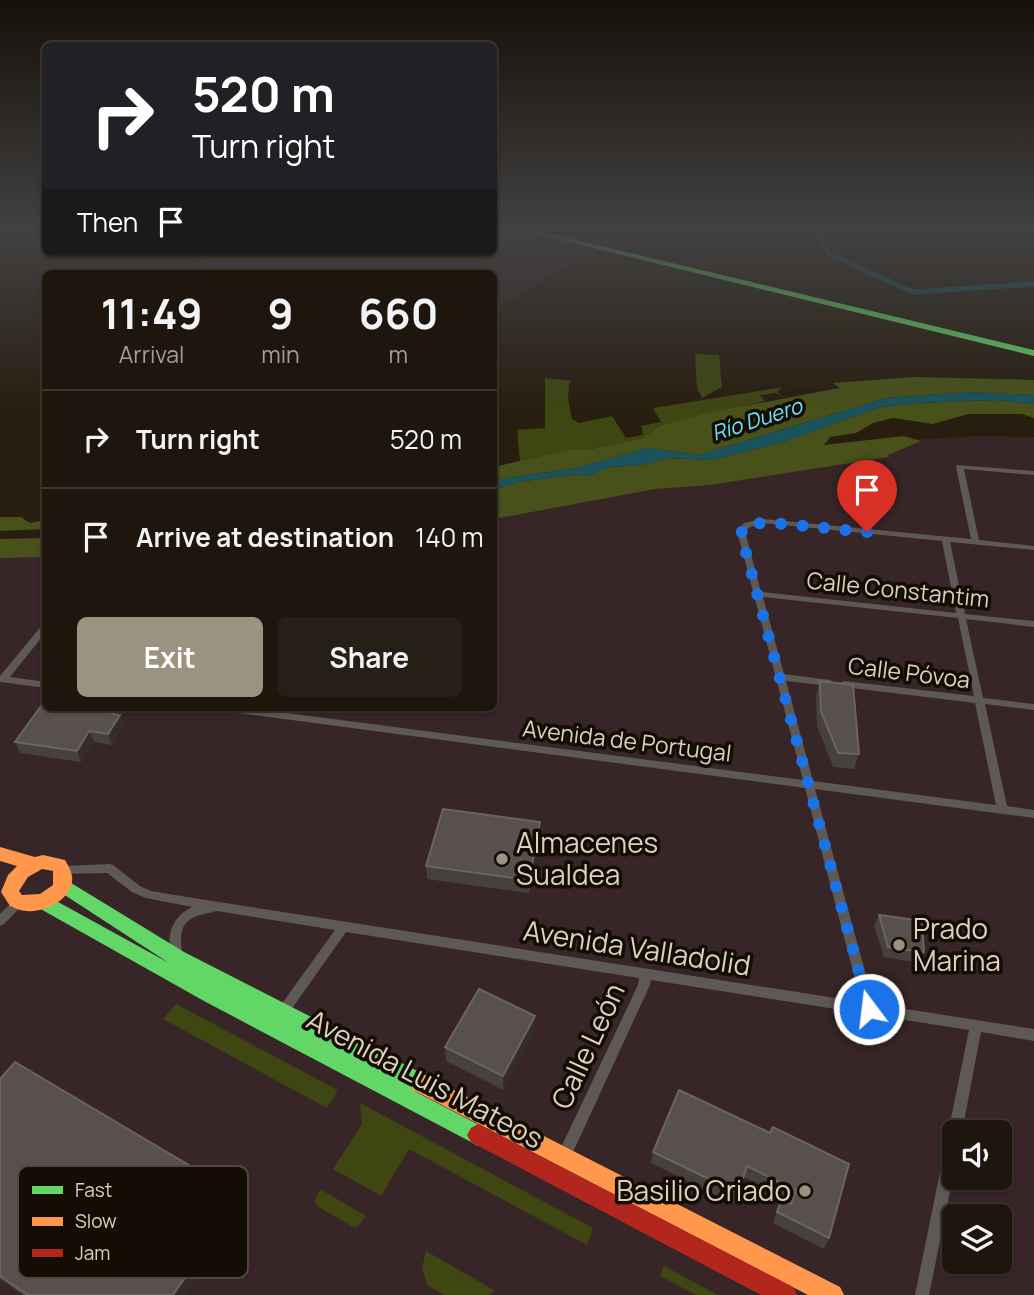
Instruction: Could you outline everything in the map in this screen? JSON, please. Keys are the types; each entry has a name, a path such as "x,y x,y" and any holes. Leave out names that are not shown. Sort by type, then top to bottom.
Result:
{"main road":[{"path":"771,289 1034,353"},
{"path":"0,854 34,864 52,862 64,870 63,885 59,892 43,902 25,905 18,903 5,881 34,864"},
{"name":"Avenida Luis Mateos","path":"63,885 177,958 832,1295"},
{"name":"Avenida Luis Mateos","path":"43,902 84,921 125,949 785,1295"},
{"path":"184,980 195,967"}],"street":[{"path":"976,542 960,467 1034,473"},
{"path":"869,1009 741,534 743,528 764,522 1034,548"},
{"path":"945,540 1002,809"},
{"name":"Calle Constantim","path":"758,594 1034,624"},
{"path":"2,679 42,631"},
{"name":"Calle Póvoa","path":"780,677 1034,707"},
{"path":"2,679 42,684"},
{"name":"Avenida de Portugal","path":"247,711 1034,814"},
{"name":"Avenida Valladolid","path":"64,870 109,868 136,889 150,895 232,909 1034,1035"},
{"path":"0,921 18,903"},
{"name":"Avenida Valladolid","path":"177,958 173,943 174,931 184,917 206,908 232,909"},
{"path":"272,1026 344,926"},
{"name":"Calle León","path":"555,1175 644,985 646,974"},
{"path":"957,1120 976,1026"},
{"path":"922,1295 943,1190"}],"shaded area":[{"path":"497,289 528,289 497,308"},
{"path":"978,436 1034,437 1034,1295 0,1295 0,553 42,551 42,711 497,711 497,511 912,440"}],"green space":[{"path":"695,354 719,355 722,387 702,398 697,388"},
{"path":"915,377 1034,380 1034,395 967,392 886,398 699,455 648,448 576,468 497,480 497,466 567,450 587,450 643,438 661,425 712,412 840,388 833,383"},
{"path":"545,378 572,381 569,383 568,399 572,419 579,423 612,416 626,438 643,435 641,426 661,422 653,408 778,388 834,383 782,388 777,392 785,399 776,393 760,395 765,401 661,425 643,438 587,450 567,450 520,461 517,430 545,428"},
{"path":"995,400 1034,404 1034,418 1022,414 968,414 933,424 893,418 873,423 856,433 830,437 824,445 904,436 921,441 888,455 889,457 710,485 655,489 497,518 497,489 517,482 580,474 588,476 610,467 642,465 667,458 711,460 783,442 880,407"},
{"path":"0,517 21,517 30,523 42,521 42,529 0,531"},
{"path":"42,538 42,557 0,558 0,539"},
{"path":"176,1004 338,1090 327,1108 163,1019"},
{"path":"360,1103 593,1228 587,1245 409,1149 381,1196 333,1169 362,1124"},
{"path":"320,1189 366,1216 358,1226 353,1227 317,1206 315,1200"},
{"path":"426,1251 494,1290 490,1295 444,1295 427,1285 422,1268"},
{"path":"664,1266 718,1295 696,1295 660,1276"}],"water":[{"name":"Río Duero","path":"967,392 1034,395 1034,404 995,400 880,407 783,442 711,460 667,458 642,465 610,467 588,476 580,474 517,482 497,489 497,480 576,468 648,448 699,455 886,398"}],"building":[{"path":"820,681 853,685 859,754 838,753 821,711"},
{"path":"42,705 42,711 114,711 112,714 120,715 108,734 89,731 77,751 15,742"},
{"path":"443,809 540,822 529,880 426,866"},
{"path":"879,915 922,921 924,952 888,947"},
{"path":"479,989 535,1016 503,1076 445,1047"},
{"path":"15,1062 190,1166 18,1166 18,1278 185,1278 173,1295 28,1295 0,1276 0,1079"},
{"path":"679,1090 770,1133 773,1127 849,1164 829,1238 777,1212 781,1200 791,1204 796,1190 747,1166 738,1193 653,1152"}],"waterway":[{"path":"907,289 913,292 952,289"}],"traffic: fast":[{"path":"771,289 1034,353"},
{"path":"63,885 177,958 420,1083"},
{"path":"43,902 210,994 478,1135"}],"traffic: slow":[{"path":"0,854 34,864"},
{"path":"43,862 59,865 64,874 60,890 44,901 25,904 16,901 10,892 14,880 26,869 43,862"},
{"path":"420,1083 832,1295"}],"traffic: jam":[{"path":"478,1135 785,1295"}],"place":[{"name":"Almacenes Sualdea","path":"502,859"},
{"name":"Prado Marina","path":"899,945"},
{"name":"Basilio Criado","path":"805,1191"}],"route":[{"path":"867,532 757,522 743,528 741,534 869,1009"}]}
